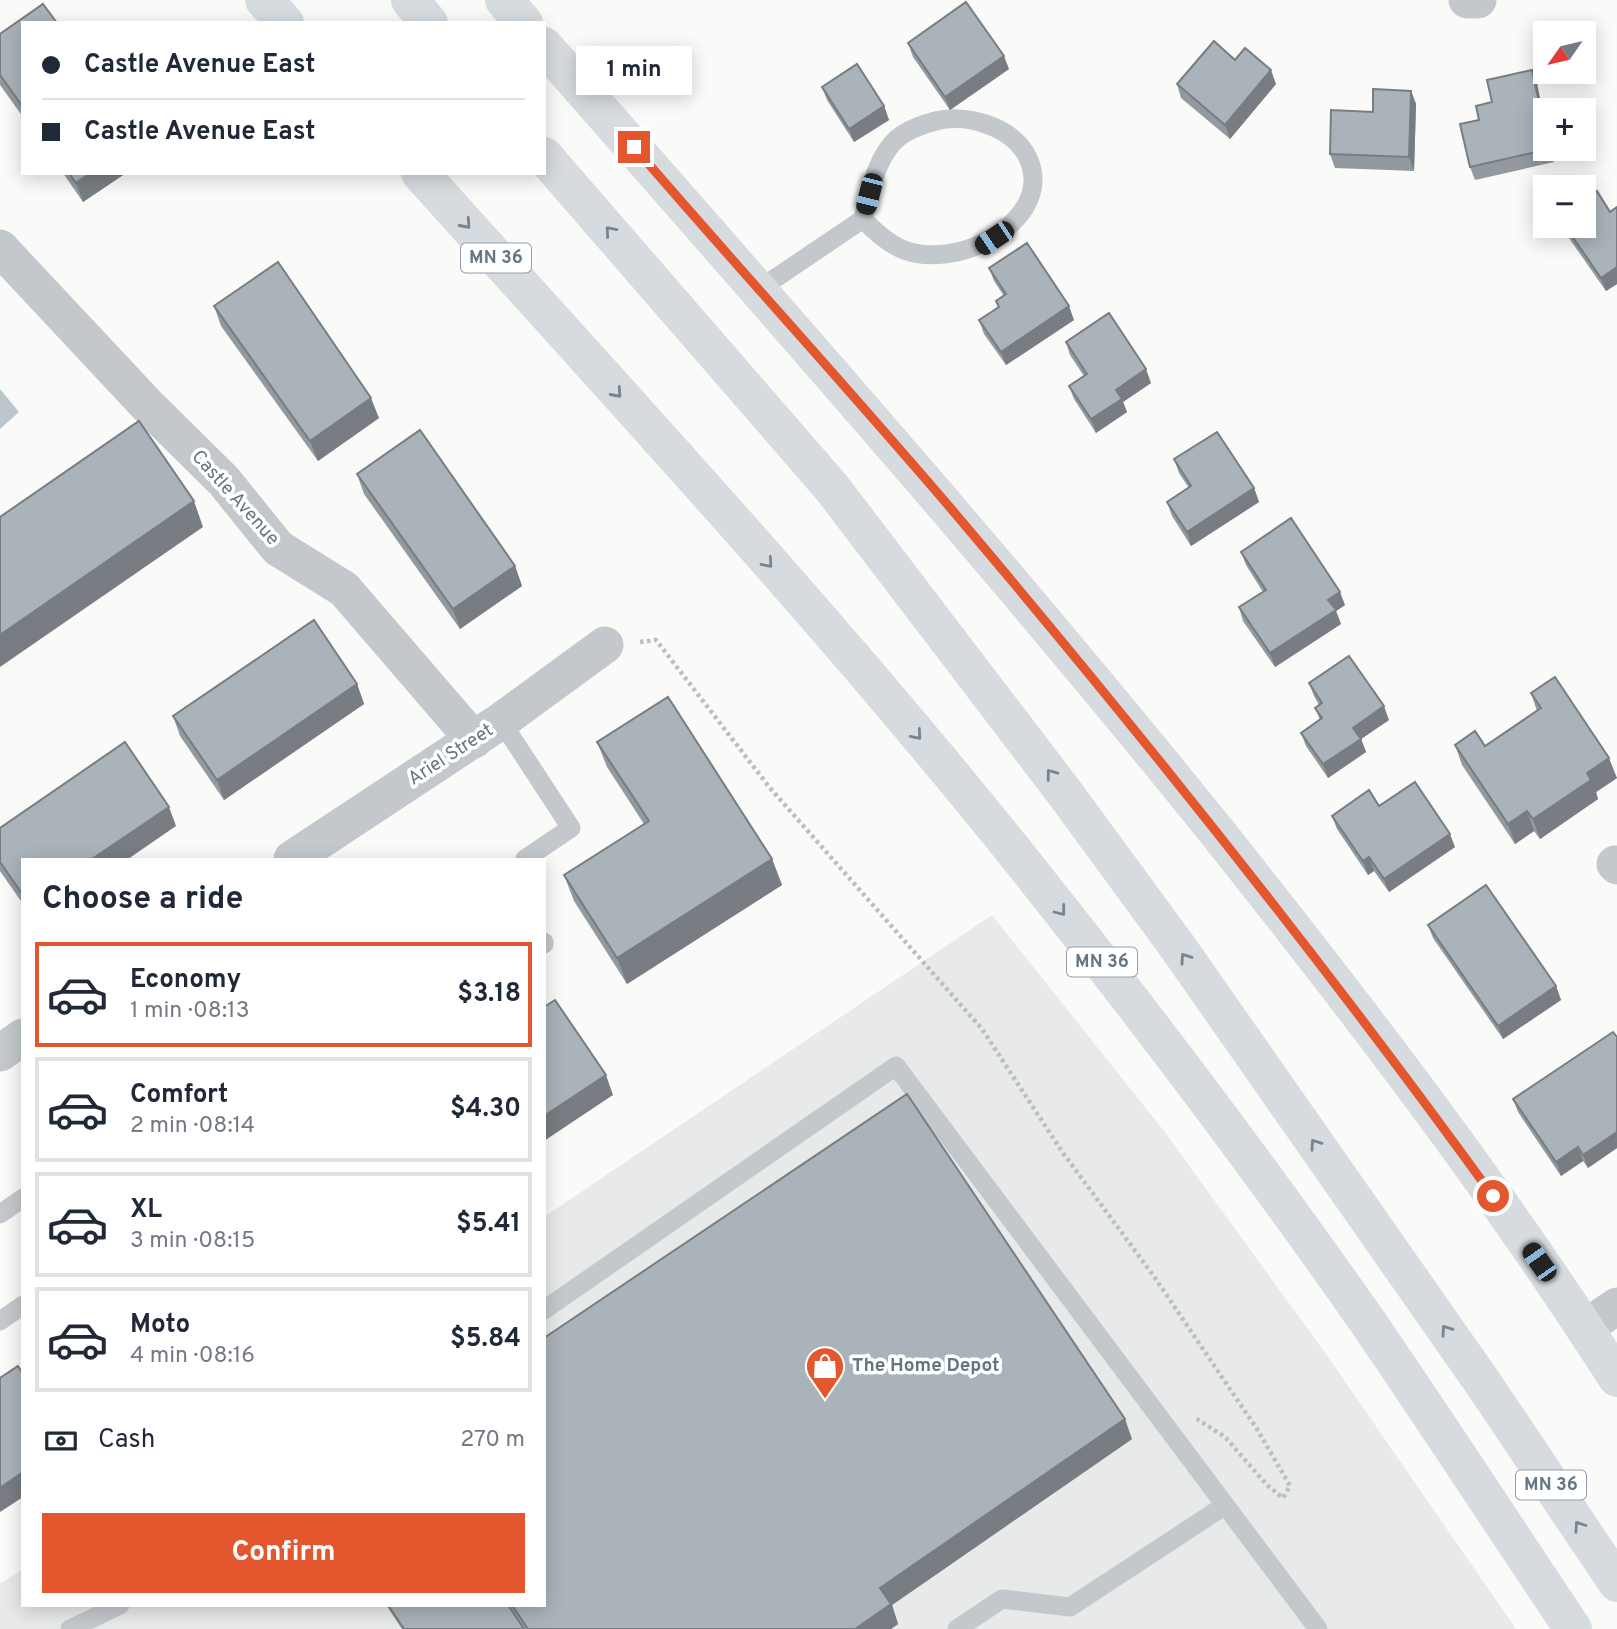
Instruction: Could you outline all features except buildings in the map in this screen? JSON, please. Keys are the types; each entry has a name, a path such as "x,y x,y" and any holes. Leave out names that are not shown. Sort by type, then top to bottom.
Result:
{"main road":[{"path":"264,0 283,21"},
{"path":"410,0 427,21"},
{"path":"504,0 522,21"},
{"path":"546,48 1043,618 1307,945 1493,1196 1617,1378"},
{"name":"MN 36","path":"546,158 832,488 1056,781 1177,946 1477,1375 1617,1583"},
{"name":"MN 36","path":"422,175 751,543 1025,865 1113,976 1284,1204 1366,1320 1573,1629"}],"street":[{"path":"1467,0 1478,0"},
{"name":"Castle Avenue","path":"0,248 147,405 223,481 278,548 344,589 487,731"},
{"name":"Ariel Street","path":"294,858 487,731 606,645"},
{"path":"0,1052 21,1038"},
{"path":"1585,1328 1617,1306"}],"lane":[{"path":"758,290 863,219 876,170 892,143 914,128 948,117 986,124 1009,136 1028,160 1032,181 1026,207 1007,229 980,247 952,253 907,253 884,241 863,219"},
{"path":"487,731 571,828 526,858"},
{"path":"546,1309 896,1066 1318,1629"},
{"path":"0,1213 21,1199"},
{"path":"0,1321 21,1306"},
{"path":"957,1629 1002,1599 1070,1607 1224,1506"},
{"path":"71,1629 116,1607"}],"path":[{"path":"606,645 656,640 770,788 982,1029 1063,1153 1153,1275 1257,1429 1290,1486 1283,1498 1267,1485 1225,1437 1176,1405 1152,1411"}],"shaded area":[{"path":"0,389 19,412 0,429"},
{"path":"992,915 1164,1131 1326,1354 1516,1629 0,1629 0,1584 21,1570 21,1607 546,1607 546,1216"}],"place":[{"name":"The Home Depot","path":"825,1400"}],"route":[{"path":"634,147 949,507 1122,714 1307,945 1493,1196"}]}
